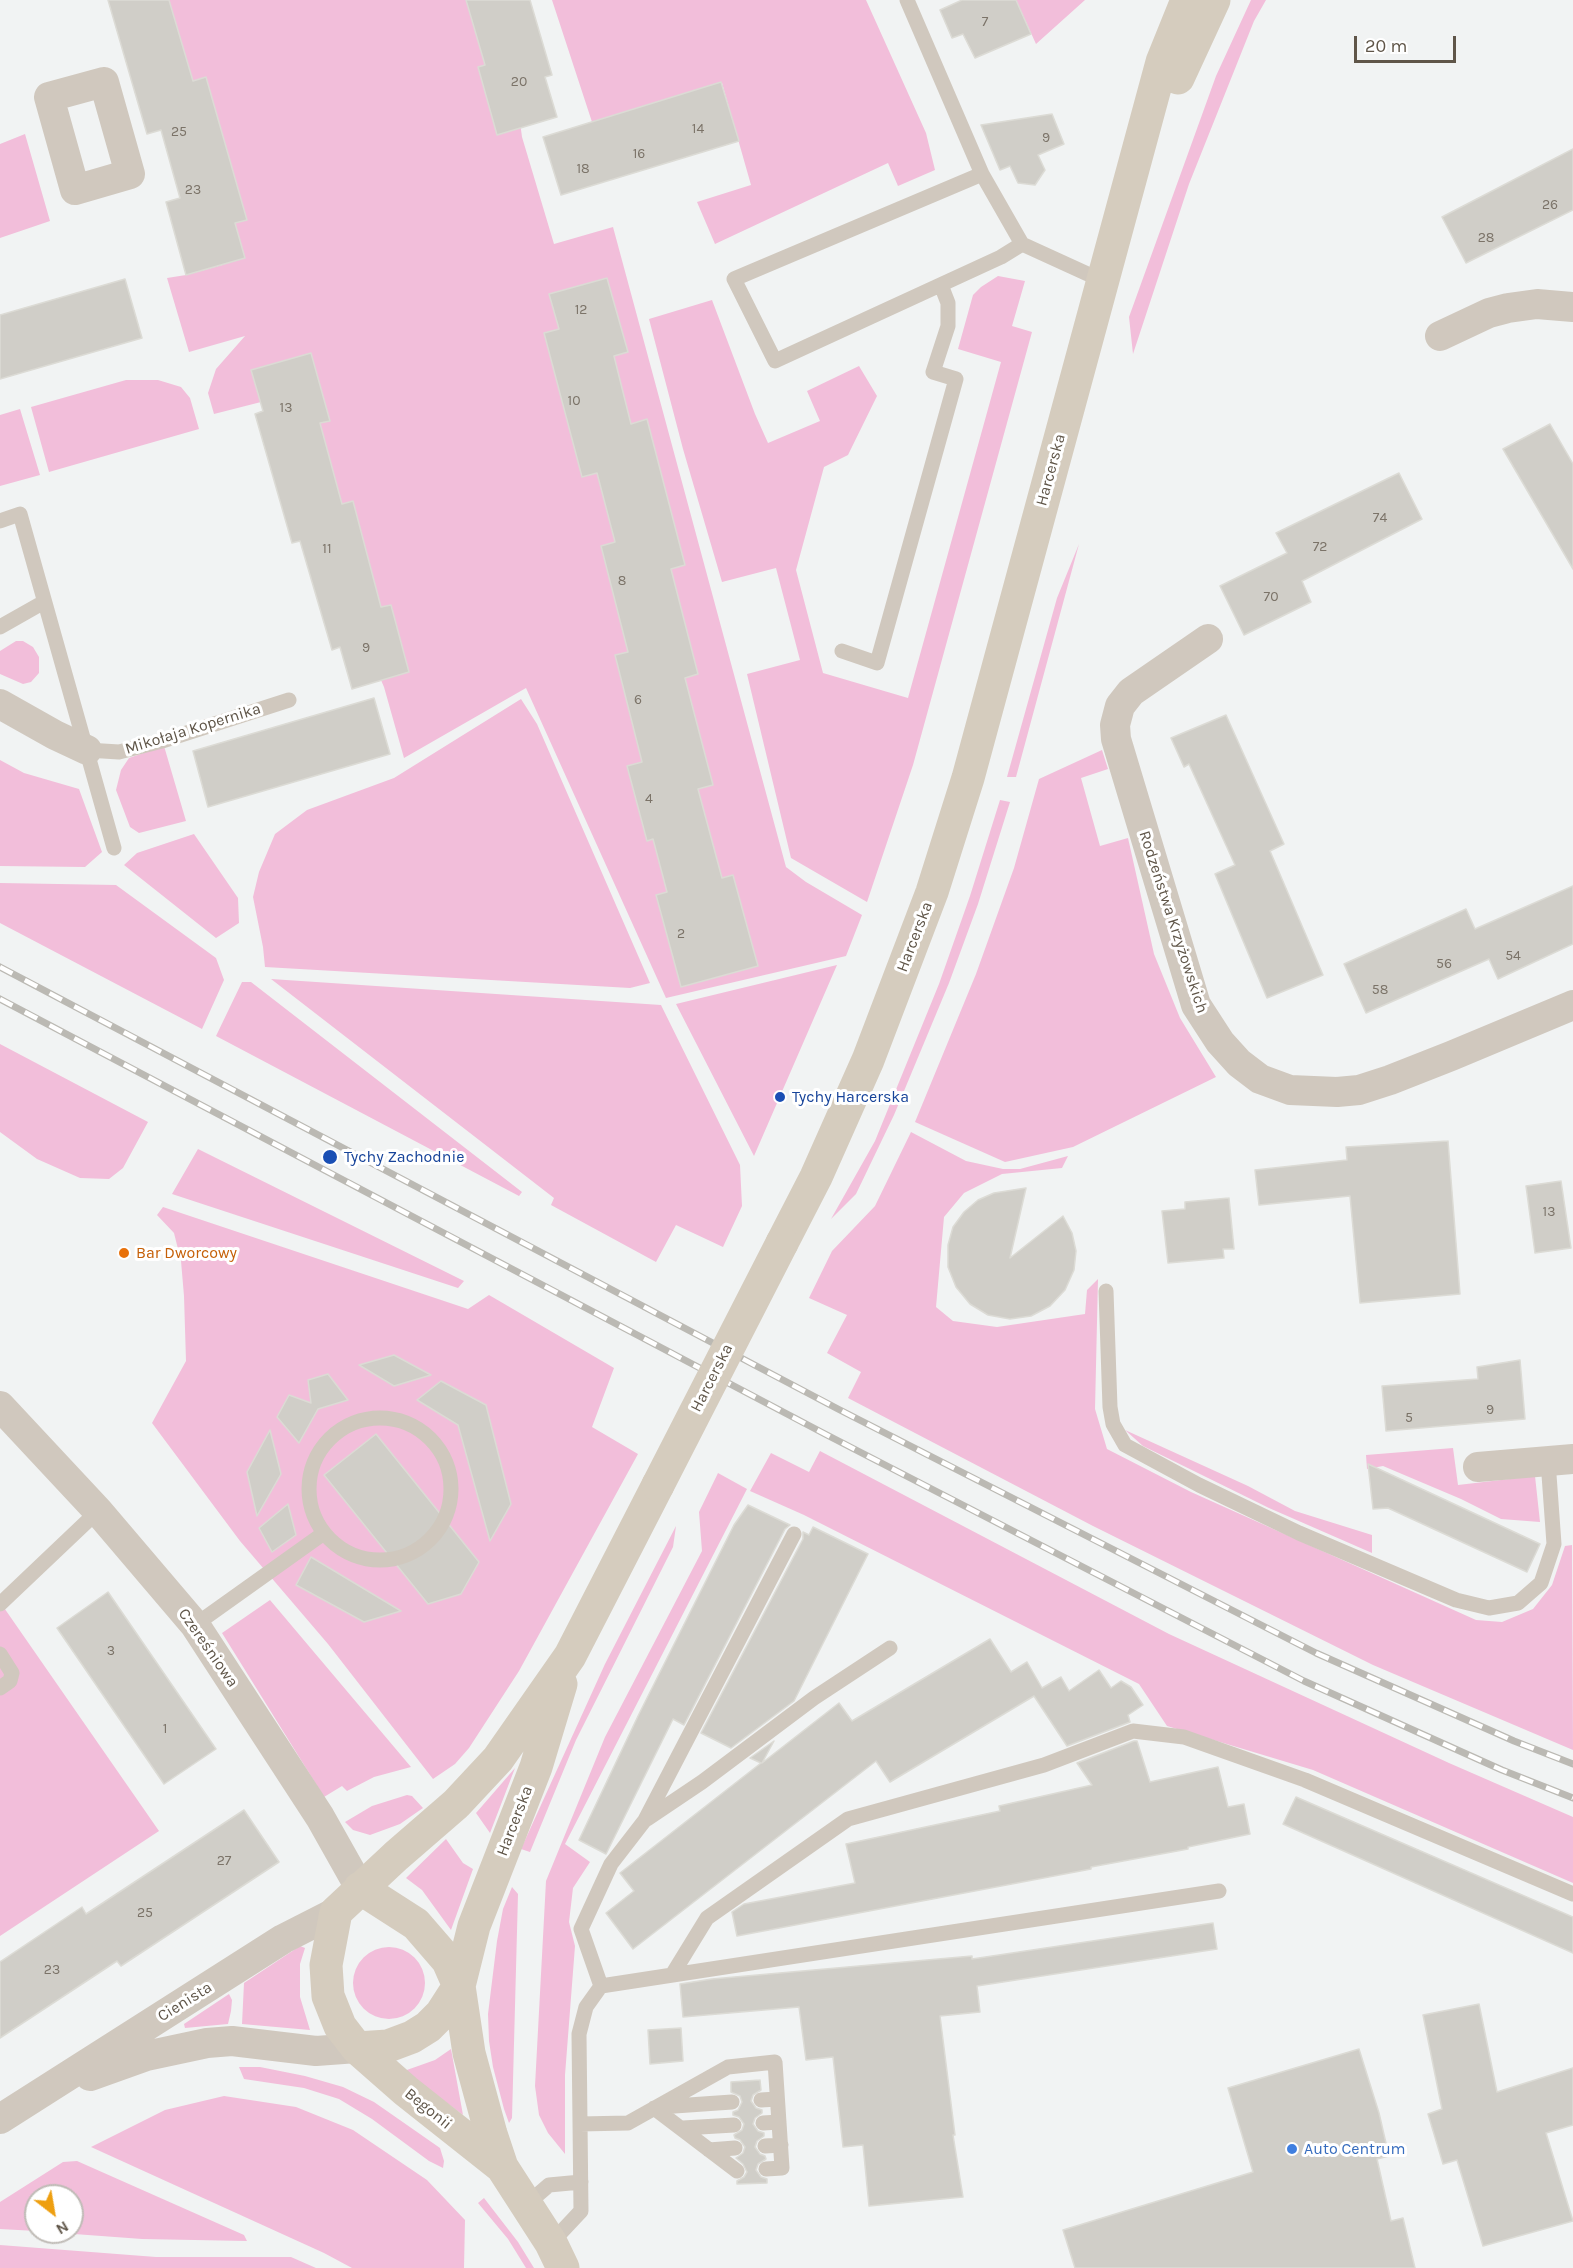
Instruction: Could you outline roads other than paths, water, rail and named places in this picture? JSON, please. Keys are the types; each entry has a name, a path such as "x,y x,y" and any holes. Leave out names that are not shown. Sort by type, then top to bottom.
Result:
{"street":[{"name":"Harcerska","path":"360,1888 456,1804 498,1759 570,1656 816,1177 868,1060 932,892 968,778 1135,169 1162,62 1186,0"},
{"name":"Harcerska","path":"1135,169 1214,0"},
{"path":"1198,36 1219,0"},
{"path":"1440,336 1489,313 1508,308 1551,304 1573,307"},
{"name":"Rodzeństwa Krzyżowskich","path":"1208,639 1137,686 1120,705 1114,725 1116,739 1196,1005 1220,1042 1239,1063 1260,1079 1290,1090 1322,1093 1359,1090 1451,1056 1573,1005"},
{"name":"Mikołaja Kopernika","path":"0,704 87,750"},
{"name":"Czereśniowa","path":"0,1406 98,1511 195,1625 321,1817 360,1888"},
{"path":"1478,1467 1561,1460"},
{"name":"Harcerska","path":"459,1986 474,1926 536,1767 570,1656"},
{"path":"360,1888 416,1924 448,1961 459,1986 441,2014 428,2027 412,2037 388,2046 357,2048 340,2026 328,1996 326,1965 336,1912 360,1888"},
{"name":"Cienista","path":"0,2119 283,1939 336,1912"},
{"name":"Begonii","path":"459,1986 472,2065 490,2134 502,2167 527,2204 557,2256"},
{"name":"Cienista","path":"36,2095 146,2056 207,2043 232,2042 316,2051 357,2048"},
{"name":"Begonii","path":"357,2048 406,2091 502,2167"}],"lane":[{"path":"907,0 982,174 1022,244 1103,281"},
{"path":"982,174 734,279 775,361 942,285 1001,257 1022,244"},
{"path":"842,651 877,663 956,379 933,372 948,326 948,303 942,285"},
{"path":"0,521 20,514 114,848"},
{"path":"0,627 44,602"},
{"name":"Mikołaja Kopernika","path":"87,750 119,752 162,741 289,700"},
{"path":"1106,1291 1110,1407 1113,1424 1125,1445 1200,1485 1299,1533 1456,1600 1489,1608 1518,1603 1540,1583 1554,1544 1561,1460"},
{"path":"386,1417 404,1421 421,1430 435,1443 448,1467 452,1494 448,1512 440,1528 429,1542 397,1559 379,1561 360,1558 342,1550 324,1533 316,1522 310,1504 308,1485 312,1466 320,1449 333,1434 349,1424 386,1417"},
{"path":"0,1604 98,1511"},
{"path":"195,1625 324,1533"},
{"path":"601,1986 581,1929 611,1864 645,1820 794,1534"},
{"path":"645,1820 702,1782 814,1698 890,1648"},
{"path":"0,1654 12,1673 10,1681 0,1688"},
{"path":"672,1975 707,1918 848,1819 1044,1765 1133,1731 1184,1737 1305,1780 1573,1894"},
{"path":"557,2256 581,2211 579,2034 586,2007 601,1986 1219,1891"},
{"path":"580,2124 628,2123 728,2067 775,2062 782,2168 766,2169"},
{"path":"761,2100 777,2099"},
{"path":"654,2108 732,2102"},
{"path":"654,2108 737,2171"},
{"path":"763,2123 779,2122"},
{"path":"683,2128 734,2125"},
{"path":"765,2146 781,2145"},
{"path":"709,2150 735,2148"},
{"path":"527,2204 549,2185 581,2182"}],"railway":[{"path":"0,967 838,1409 1316,1653 1514,1741 1573,1764"},
{"path":"0,999 825,1434 1304,1681 1502,1770 1573,1798"}],"place":[{"name":"Tychy Harcerska","path":"780,1097"},
{"name":"Tychy Zachodnie","path":"330,1157"},
{"name":"Bar Dworcowy","path":"124,1253"},
{"name":"Auto Centrum","path":"1292,2149"}]}
